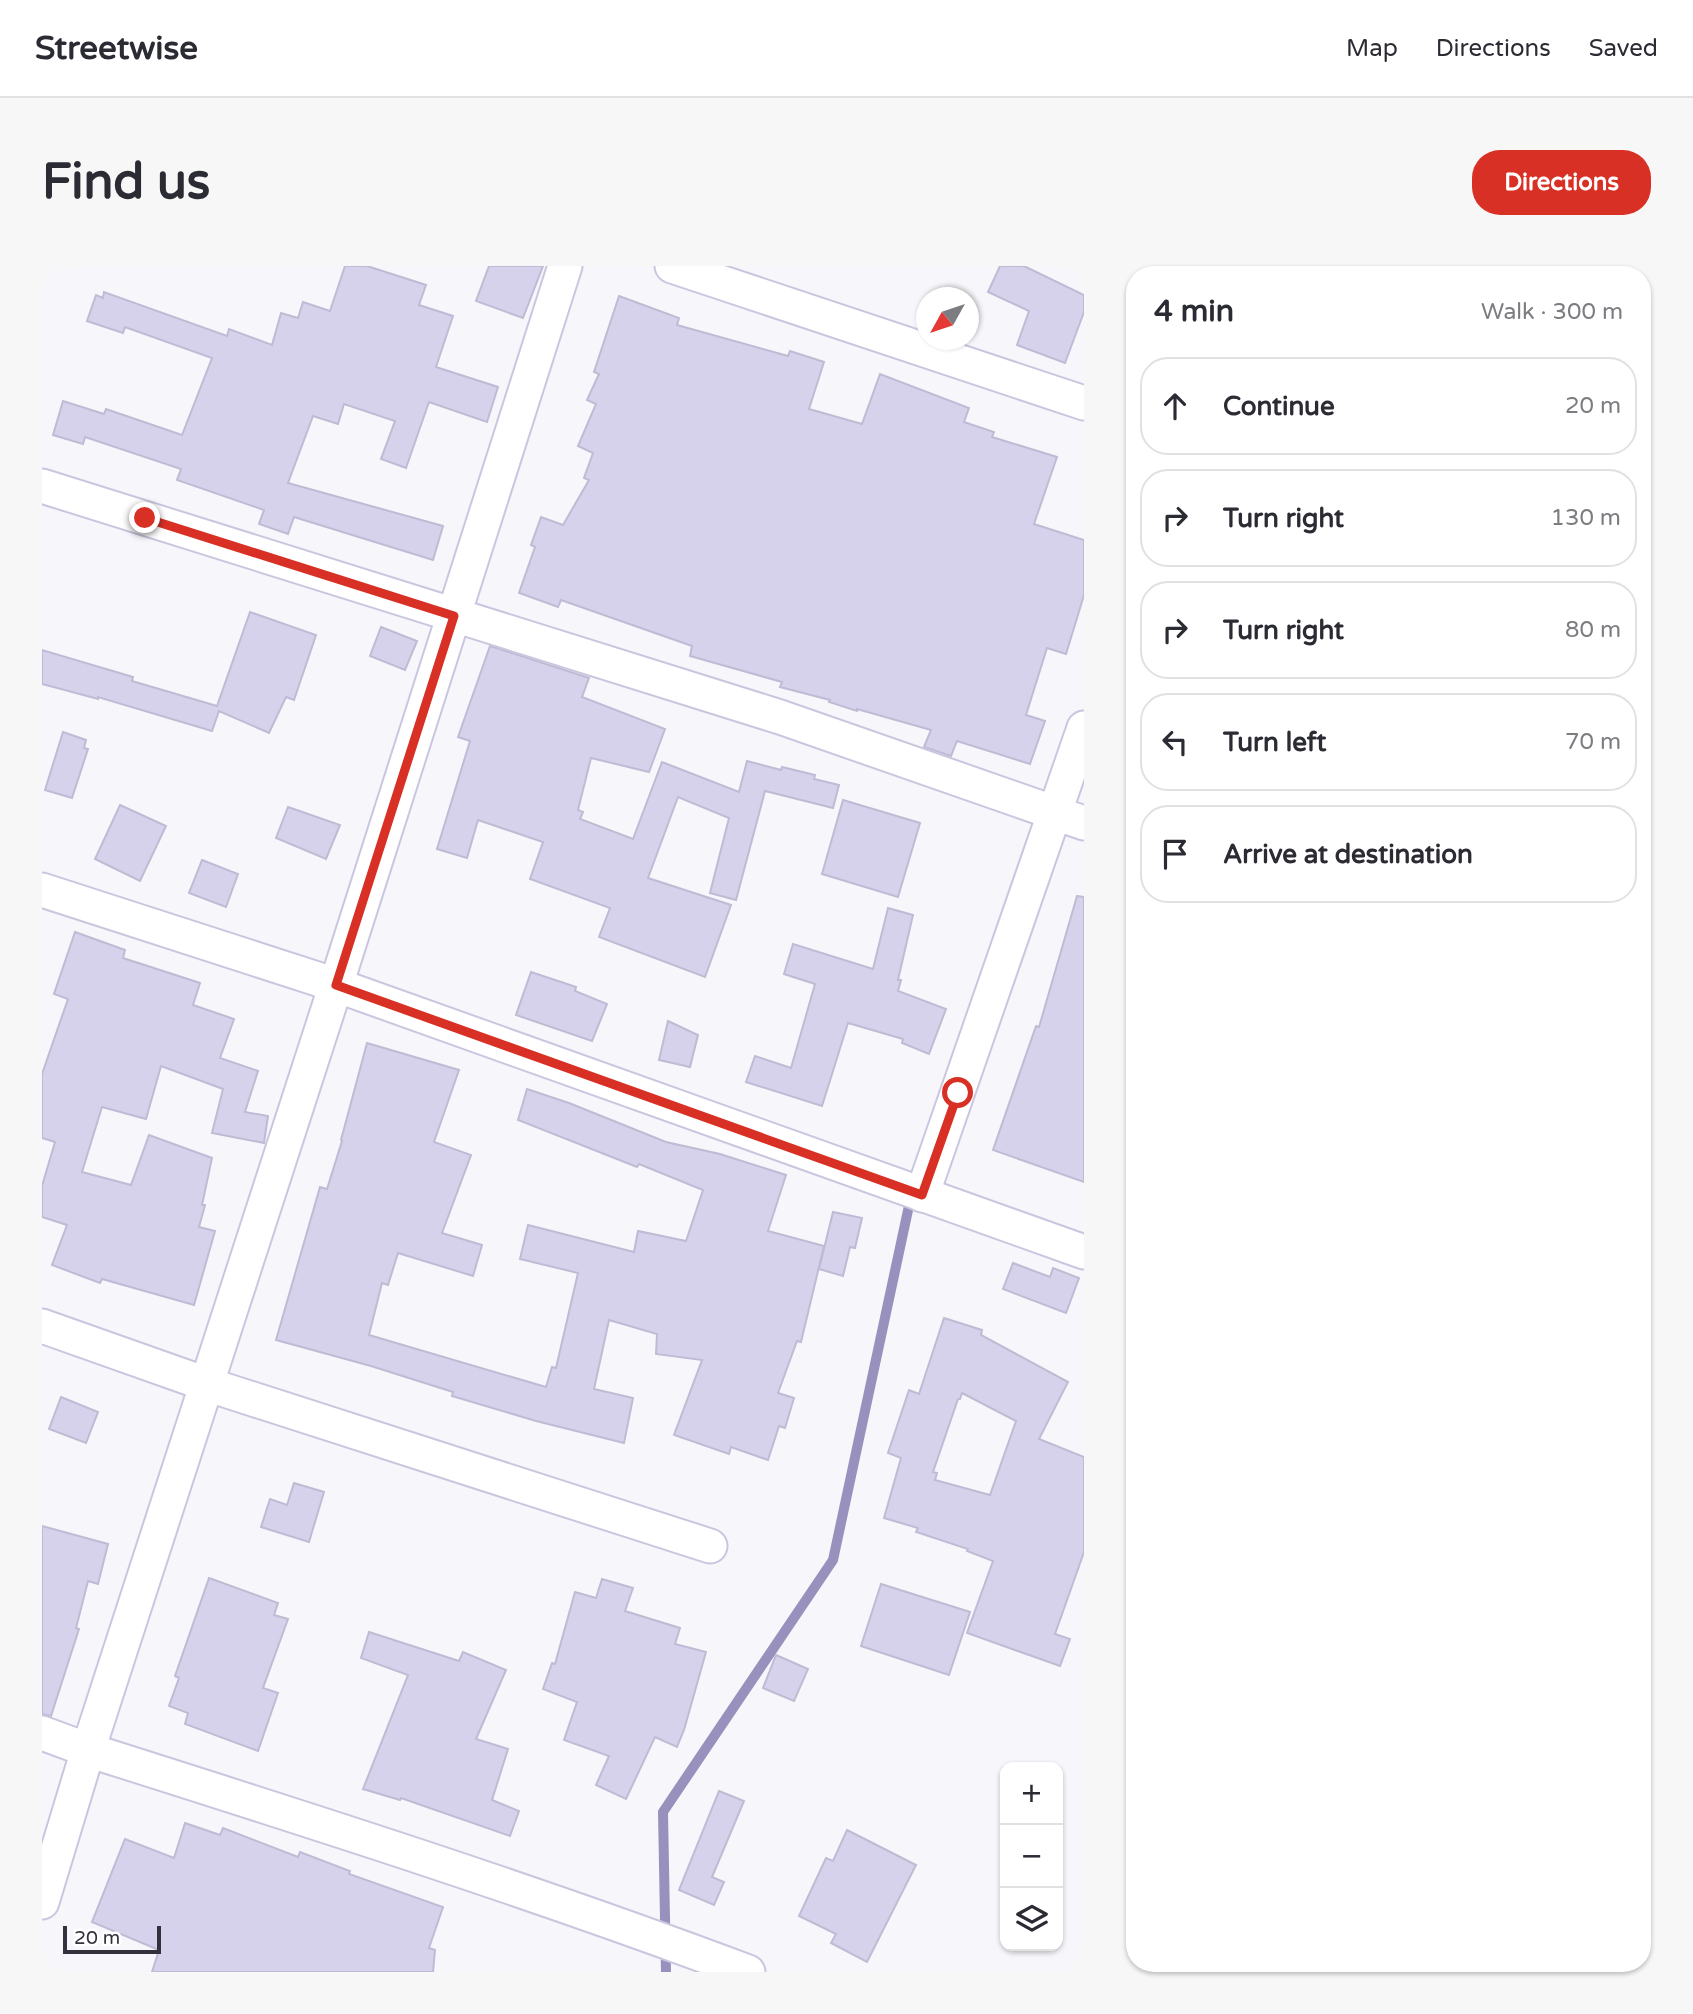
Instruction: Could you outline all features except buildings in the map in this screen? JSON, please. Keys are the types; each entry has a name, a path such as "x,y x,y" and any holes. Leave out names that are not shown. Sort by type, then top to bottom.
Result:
{"street":[{"path":"42,1902 88,1750 565,266"},
{"path":"671,266 1084,402"},
{"path":"42,486 780,718 1069,819"},
{"path":"922,1195 1069,819 1084,728"},
{"path":"42,890 336,985 1084,1252"},
{"path":"42,1326 206,1384 710,1546"},
{"path":"42,1733 88,1750 394,1846 648,1934 748,1972"}],"waterway":[{"path":"666,1972 663,1812 833,1560 910,1201"}],"route":[{"path":"145,518 454,616 336,985 922,1195 958,1093"}]}
